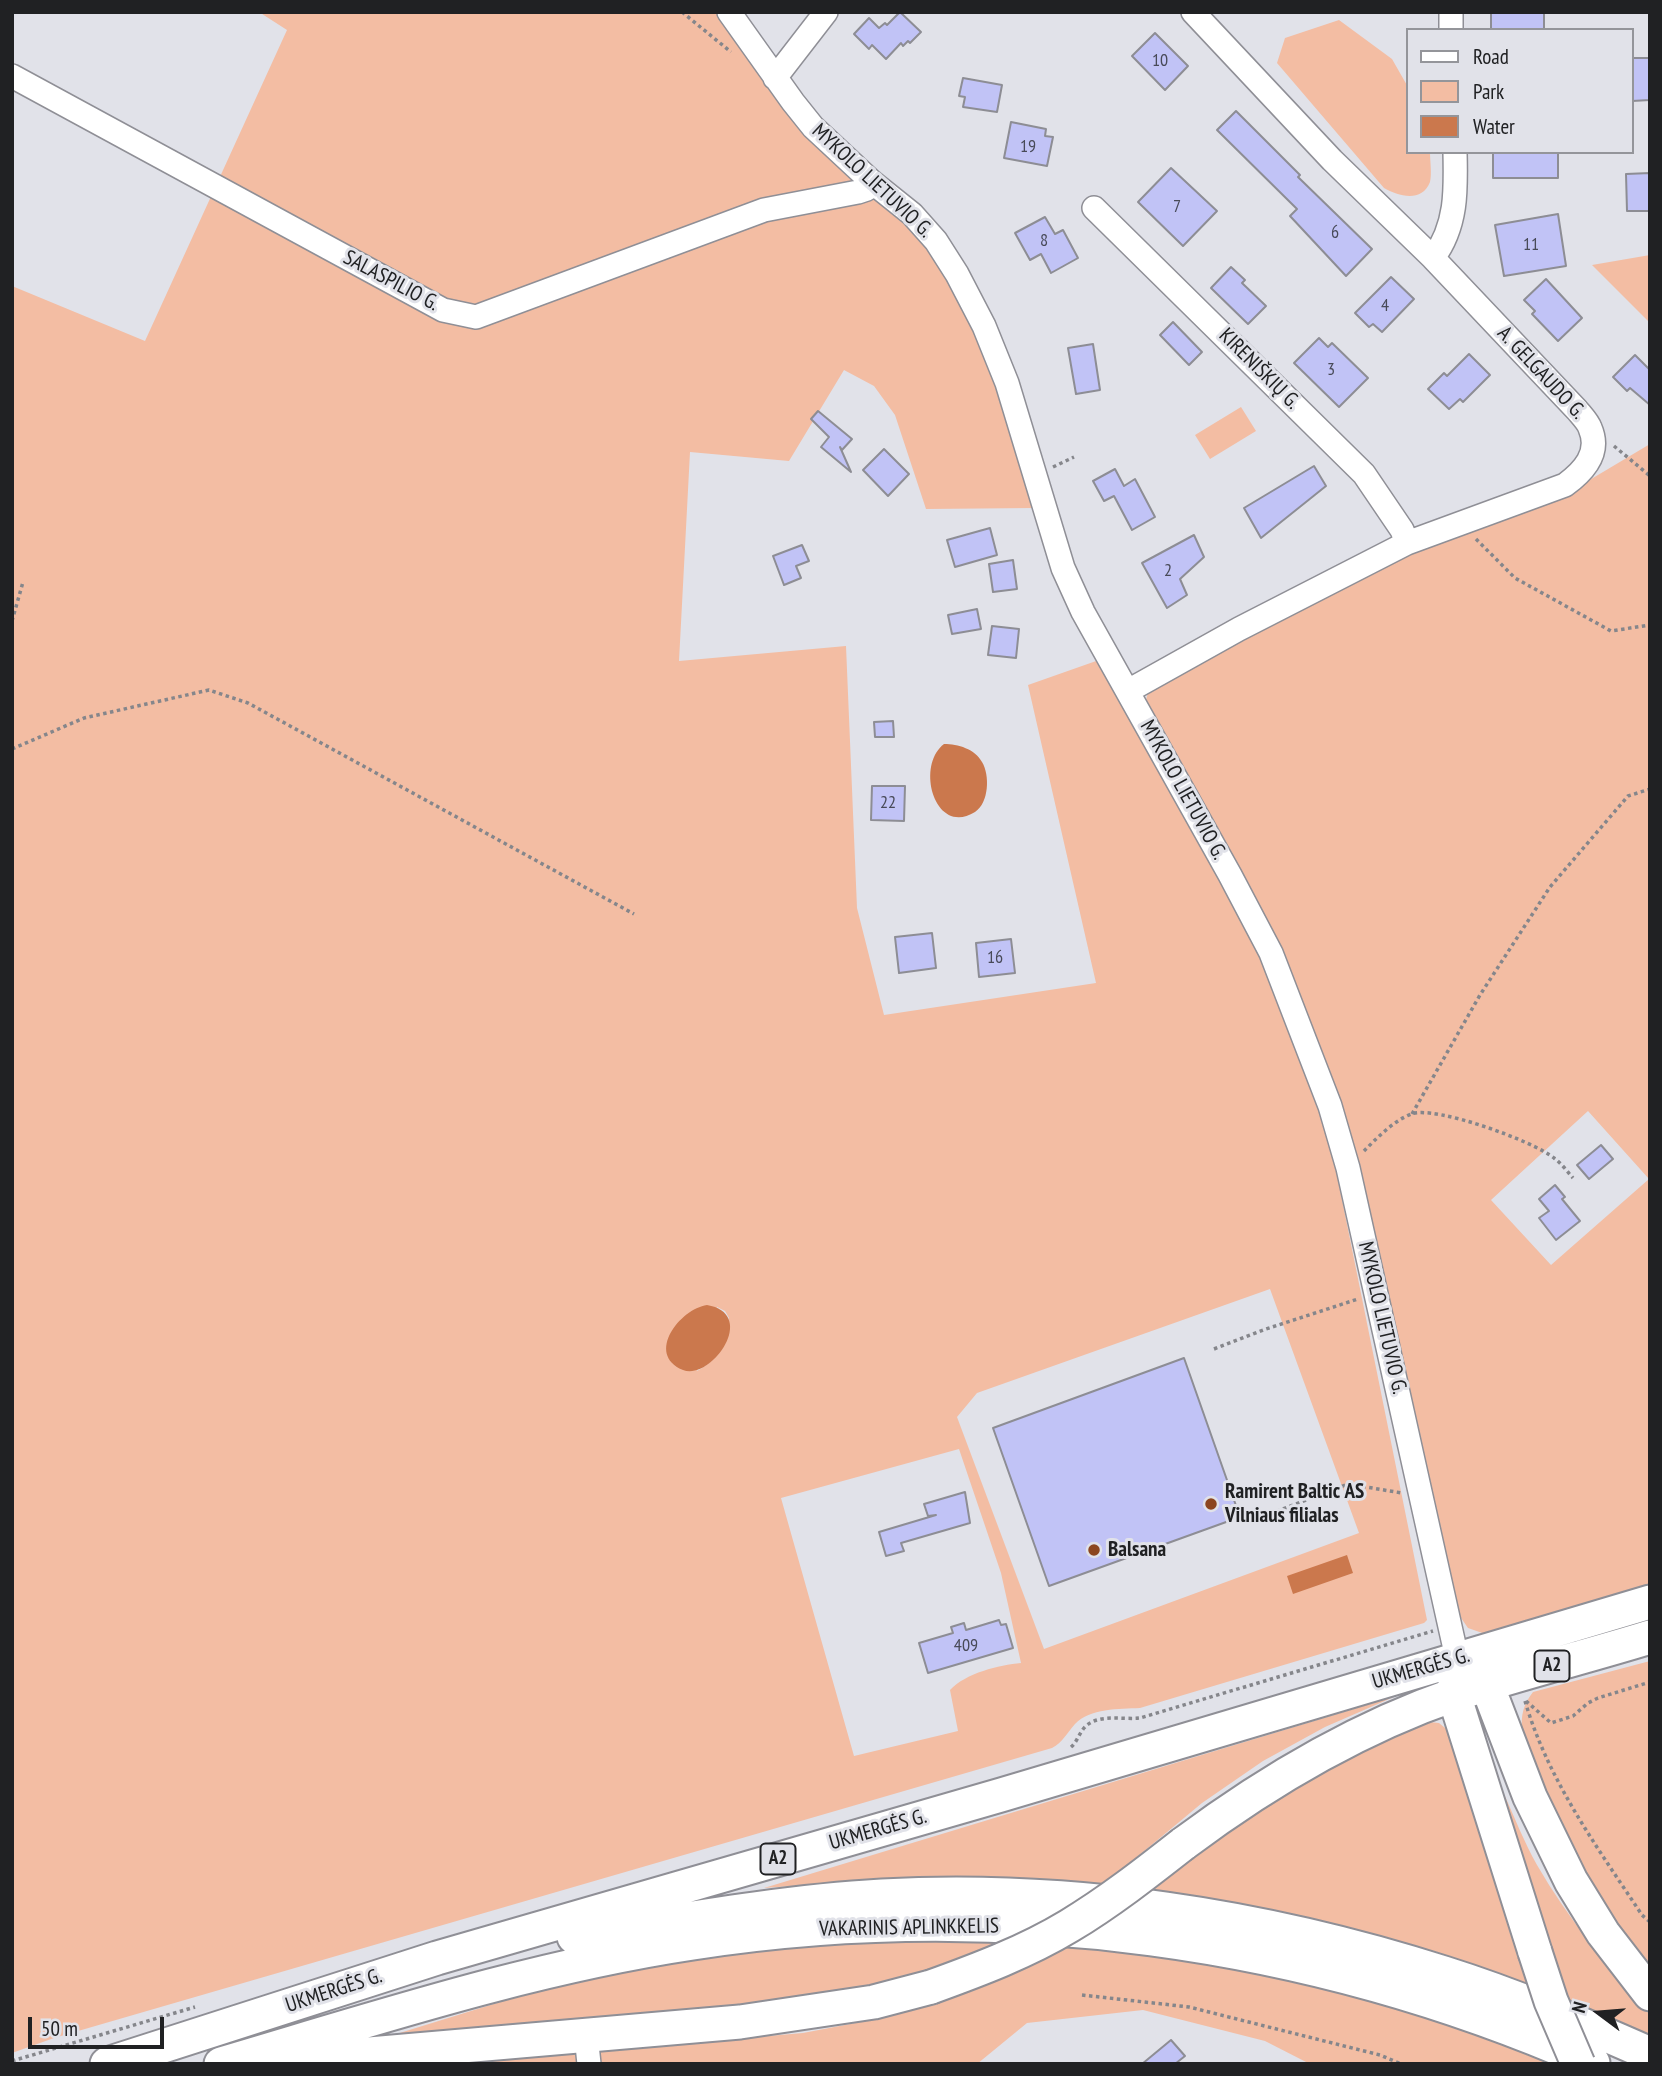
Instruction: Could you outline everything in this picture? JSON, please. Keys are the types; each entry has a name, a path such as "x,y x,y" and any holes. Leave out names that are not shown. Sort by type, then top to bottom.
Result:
{"highway":[{"name":"UKMERGĖS G.","path":"107,2064 437,1958 988,1799 1650,1602"},
{"name":"UKMERGĖS G.","path":"1454,1695 1650,1637"},
{"path":"1457,1658 1487,1685 1530,1797 1571,1881 1603,1933 1650,1994"},
{"path":"1457,1658 1454,1695 1551,2001 1578,2064"},
{"name":"A2","path":"257,2064 588,2050 874,2002 931,1987 1020,1952 1068,1927 1118,1894 1265,1786 1356,1737 1454,1695"},
{"name":"VAKARINIS APLINKKELIS","path":"437,1958 731,1911 801,1903 881,1896 962,1894 1050,1898 1212,1915 1357,1947 1514,1997 1650,2054"},
{"name":"VAKARINIS APLINKKELIS","path":"221,2064 466,1993 604,1959 751,1935 909,1924 1095,1932 1247,1954 1371,1984 1461,2011 1543,2041 1594,2064"}],"street":[{"name":"MYKOLO LIETUVIO G.","path":"729,12 813,127 872,182 912,214 936,241 957,274 984,326 1007,383 1063,568 1083,612 1271,953 1330,1106 1348,1168 1457,1658"},
{"path":"775,78 826,12"},
{"name":"A. GELGAUDO G.","path":"1128,691 1239,629 1407,543 1565,485 1582,473 1590,461 1593,443 1591,429 1577,410 1433,258 1332,160 1204,16"},
{"name":"SALASPILIO G.","path":"12,76 443,310 476,317 764,210 867,190 872,182"},
{"path":"1433,258 1443,245 1451,225 1456,190 1455,154"},
{"name":"KIRENIŠKIŲ G.","path":"1094,208 1364,474 1402,530 1407,543"}],"path":[{"path":"1607,441 1650,476"},
{"path":"1468,522 1478,543 1499,559 1516,578 1611,631 1650,625"},
{"path":"12,621 23,582"},
{"path":"12,749 84,718 209,690 248,703 634,914"},
{"path":"1412,1114 1480,995 1550,887 1629,796 1650,789"},
{"path":"1348,1168 1380,1135 1412,1114 1430,1112 1456,1118 1530,1144 1554,1158 1573,1178"},
{"path":"1214,1349 1376,1293"},
{"path":"1270,1514 1348,1484 1421,1496"},
{"path":"1534,1710 1551,1723 1573,1716 1598,1698 1650,1682"},
{"path":"1525,1701 1568,1803 1642,1915 1650,1922"},
{"path":"1082,1995 1189,2007 1380,2055 1401,2064"}],"green space":[{"path":"259,12 718,12 927,242 965,304 999,391 1034,508 926,509 895,415 874,386 844,370 789,461 690,452 679,661 846,646 857,908 884,1015 1096,983 1028,685 1099,660 1266,963 1321,1105 1427,1620 1140,1708 1105,1710 1089,1715 1075,1724 1052,1748 54,2038 12,2053 12,286 145,341 287,30","holes":["1270,1289 1359,1533 1044,1649 957,1417 977,1393","717,1307 725,1311 729,1318 724,1343 717,1355 697,1371","959,1449 1001,1573 1021,1663 983,1671 950,1690 958,1731 854,1756 781,1498"]},
{"path":"1339,20 1392,59 1406,84 1406,154 1430,154 1430,182 1426,189 1409,196 1384,188 1277,63 1285,38"},
{"path":"1650,255 1650,323 1592,265"},
{"path":"1241,407 1256,431 1210,459 1195,435"},
{"path":"1650,444 1650,1587 1488,1635 1468,1628 1459,1615 1360,1171 1334,1084 1304,1006 1248,887 1146,700 1156,681 1405,552 1556,500","holes":["1588,1111 1649,1179 1551,1265 1491,1200"]},
{"path":"1650,1661 1650,1969 1610,1914 1559,1826 1522,1730 1522,1715 1533,1692"},
{"path":"1396,1696 1325,1727 1263,1761 1202,1803 1101,1887 977,1879 877,1880 764,1888"},
{"path":"1429,1722 1439,1723 1450,1732 1531,1987 1386,1938 1320,1921 1153,1890 1231,1827 1365,1746"},
{"path":"1503,1792 1532,1856 1562,1905 1604,1961 1650,2015 1650,2039 1569,2003 1500,1794"},
{"path":"863,1939 1005,1943 927,1974 850,1992 743,2007 377,2040 552,1986 683,1957"},
{"path":"1067,1946 1216,1966 1304,1983 1399,2009 1553,2064 1310,2064 1265,2041 1143,2010 1027,2023 977,2064 444,2064 803,2033 892,2016 985,1986"}],"water":[{"path":"944,744 971,751 979,757 985,768 987,788 983,802 975,812 961,817 949,815 940,807 934,796 931,767 935,754"},
{"path":"707,1305 722,1311 729,1321 730,1332 717,1357 706,1366 694,1371 683,1370 672,1363 667,1354 667,1343 678,1323 697,1308"},
{"path":"1347,1555 1353,1573 1293,1594 1287,1576"}],"building":[{"path":"900,12 921,32 910,43 908,41 903,46 901,43 886,59 872,45 869,49 854,34 869,18 879,28 885,23 887,25"},
{"path":"1491,12 1544,12 1544,28 1491,28"},
{"path":"1155,33 1188,66 1165,90 1132,56"},
{"path":"1634,58 1650,58 1650,100 1634,101"},
{"path":"963,78 1002,85 997,112 963,107 965,97 959,96"},
{"path":"1236,111 1300,175 1298,177 1372,249 1346,276 1290,216 1297,209 1217,130"},
{"path":"1011,122 1046,129 1045,136 1053,137 1047,166 1004,158"},
{"path":"1493,154 1558,154 1558,178 1493,178"},
{"path":"1171,168 1217,211 1183,246 1138,202"},
{"path":"1650,173 1650,211 1627,211 1626,174"},
{"path":"1558,214 1566,266 1504,276 1495,225"},
{"path":"1045,217 1055,234 1063,230 1078,258 1051,273 1041,254 1030,260 1015,233"},
{"path":"1231,267 1245,280 1242,283 1266,306 1248,324 1211,288"},
{"path":"1391,277 1414,299 1382,332 1373,324 1369,327 1355,313"},
{"path":"1546,279 1582,318 1558,341 1532,314 1535,311 1524,300"},
{"path":"1173,322 1202,352 1189,365 1160,335"},
{"path":"1319,338 1328,347 1332,343 1368,378 1339,407 1294,363"},
{"path":"1093,344 1100,390 1076,394 1068,348"},
{"path":"1469,354 1490,375 1463,402 1460,399 1449,409 1428,389 1444,373 1447,376"},
{"path":"1635,355 1650,370 1650,405 1630,388 1627,391 1613,377"},
{"path":"818,411 852,439 842,450 840,447 851,472 821,447 829,437 811,419"},
{"path":"884,449 909,474 888,496 863,470"},
{"path":"1314,466 1326,486 1261,538 1244,508"},
{"path":"1115,469 1124,486 1135,479 1155,517 1132,530 1114,496 1104,501 1093,481"},
{"path":"990,528 997,555 955,567 947,540"},
{"path":"1194,535 1204,557 1180,579 1187,595 1167,608 1142,563"},
{"path":"802,545 809,561 796,566 801,578 784,585 773,556"},
{"path":"1013,560 1017,589 993,592 989,564"},
{"path":"977,609 981,629 952,634 948,615"},
{"path":"992,626 1019,629 1016,658 988,655"},
{"path":"893,721 894,737 875,737 874,722"},
{"path":"872,786 905,786 904,821 871,820"},
{"path":"932,933 936,968 899,973 895,937"},
{"path":"1011,939 1015,973 979,977 976,943"},
{"path":"1601,1145 1613,1159 1589,1179 1577,1165"},
{"path":"1555,1185 1565,1197 1562,1199 1580,1221 1556,1240 1539,1218 1549,1211 1539,1199"},
{"path":"1184,1358 1240,1517 1049,1586 993,1428"},
{"path":"965,1492 970,1523 901,1543 904,1551 886,1556 879,1532 936,1515 928,1516 924,1504"},
{"path":"999,1620 1001,1625 1006,1624 1013,1648 928,1673 919,1643 953,1633 951,1627 964,1623 966,1630"},
{"path":"1171,2040 1185,2056 1175,2064 1142,2064"}],"place":[{"name":"Ramirent Baltic AS Vilniaus filialas","path":"1211,1504"},
{"name":"Balsana","path":"1094,1550"}]}
